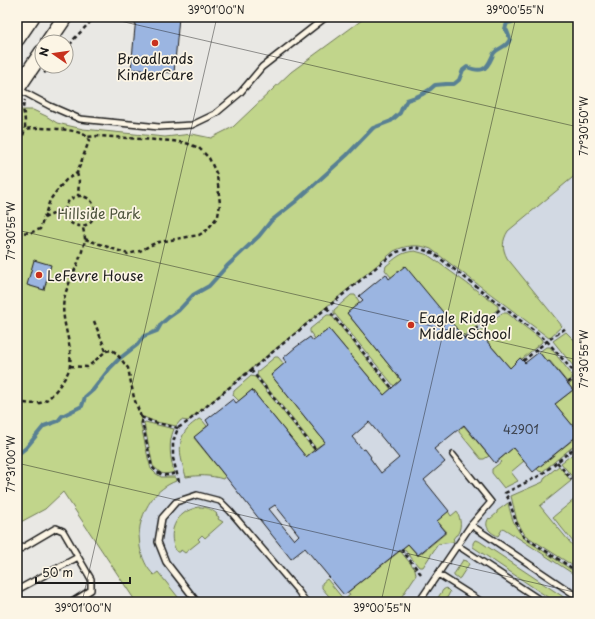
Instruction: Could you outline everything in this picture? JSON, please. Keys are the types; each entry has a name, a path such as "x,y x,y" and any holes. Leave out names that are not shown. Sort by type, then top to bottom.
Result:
{"street":[{"path":"17,39 32,17"},
{"path":"53,34 65,17"},
{"path":"17,89 34,64"}],"lane":[{"path":"17,89 80,119 159,127 192,125 215,114 240,93 262,67 326,17"},
{"path":"419,602 471,525 491,502 453,455"},
{"path":"197,602 166,562 158,542 162,518 171,507 176,502 197,496 220,501 306,602"},
{"path":"471,525 578,597"},
{"path":"17,550 56,528 63,531 91,579 91,590 72,602"},
{"path":"457,546 543,602"},
{"path":"17,591 78,557"},
{"path":"438,574 482,602"}],"path":[{"path":"74,39 94,17"},
{"path":"25,129 59,128 84,134 88,137 97,136 186,143 199,148 209,158 217,175 220,204 218,216 207,230 199,235 159,242 140,251 128,254 85,239"},
{"path":"17,232 30,233 40,230 50,200 66,180 76,172 89,141 88,137"},
{"path":"76,172 79,181 78,196"},
{"path":"78,196 88,198 94,205 95,214 91,222 82,227 73,225 66,218 65,209 70,200 78,196"},
{"path":"44,218 65,209"},
{"path":"17,402 34,404 46,401 65,378 70,366 70,346 64,319 64,301 66,288 81,255 85,239 82,227"},
{"path":"179,482 173,458 173,442 178,428 384,260 398,252 415,247 433,253 547,341 578,376 568,383"},
{"path":"326,308 392,388"},
{"path":"464,339 503,308"},
{"path":"94,321 106,351"},
{"path":"523,361 547,341 566,328"},
{"path":"70,366 87,367 106,351 112,350 116,353 128,368 134,398 141,417 152,467 158,474 166,476 177,473"},
{"path":"251,370 315,449"},
{"path":"141,417 153,422 178,428"},
{"path":"578,445 541,475 505,493 509,500 516,522 524,536 578,572"},
{"path":"557,462 572,480"},
{"path":"401,549 421,574"}],"shaded area":[{"name":"Eagle Ridge Middle School","path":"578,93 578,602 136,602 63,492 348,230"}],"green space":[{"name":"Hillside Park","path":"366,17 434,17 441,19 447,17 578,17 578,173 508,231 503,244 507,258 562,326 549,338 431,249 421,246 412,246 403,247 394,251 188,421 181,420 176,426 156,422 144,417 140,421 151,469 161,477 175,477 176,481 169,484 157,493 148,505 140,526 140,547 145,562 151,572 154,575 158,572 182,602 136,602 63,492 45,509 17,524 17,113 20,110 33,110 57,123 83,129 165,137 192,134 211,138 233,127 291,72"},
{"path":"415,251 428,255 498,306 498,309 463,337 391,277 385,270 386,266 399,256"},
{"path":"351,295 355,295 360,303 347,313 401,380 394,386 334,313 334,310"},
{"path":"502,313 507,313 542,340 542,342 522,359 520,358 510,368 479,332"},
{"path":"327,315 331,315 391,389 384,395 329,329 315,339 310,332 310,329"},
{"path":"566,332 578,342 578,372 553,341"},
{"path":"546,347 550,347 572,375 572,379 567,382 550,361 547,362 539,352"},
{"path":"275,357 278,357 284,364 271,375 325,442 316,448 257,375 258,371"},
{"path":"251,376 255,377 314,450 306,457 252,390 239,401 233,395 234,391"},
{"path":"573,381 578,382 578,432 555,404 573,390 569,385"},
{"path":"199,419 202,420 207,426 194,438 225,476 223,479 204,476 186,477 180,453 181,440 183,434 188,428"},
{"path":"145,422 174,429 170,450 174,472 165,474 161,473 153,466"},
{"path":"464,426 489,456 481,459 459,432 459,429"},
{"path":"575,438 577,440 576,444 542,472 537,469"},
{"path":"513,448 524,461 511,472 518,481 504,488 492,473 492,469 501,462 499,460"},
{"path":"578,450 578,475 574,479 561,463"},
{"path":"559,466 571,481 540,506 578,552 578,569 525,535 517,521 511,496 543,482 545,477"},
{"path":"575,499 578,502 578,548 553,517"},
{"path":"508,503 518,531 525,539 578,574 578,577 503,528 498,536 488,529 487,521 489,518 490,519 497,513 497,511"},
{"path":"198,507 212,510 219,517 218,519 223,522 205,538 202,535 198,539 200,541 185,553 181,550 180,552 177,552 174,547 172,537 172,532 176,522 185,513"},
{"path":"448,511 451,516 457,511 460,523 459,532 453,539 453,542 438,544 423,567 419,567 403,548 408,544 418,556 447,532 437,521"},
{"path":"475,540 479,541 571,602 555,602 473,547"},
{"path":"400,551 415,569 416,575 398,602 334,602 322,588 322,583 327,579 344,600 350,595 348,592"},
{"path":"463,560 467,561 469,564 458,579 454,576 454,574"},
{"path":"446,588 450,592 446,600 448,602 435,602 443,590"}],"building":[{"name":"Broadlands KinderCare","path":"136,17 179,17 174,73 144,72 144,70 131,69"},
{"name":"LeFevre House","path":"34,260 51,265 44,290 27,285"},
{"name":"Eagle Ridge Middle School","path":"405,266 466,340 478,331 510,368 520,358 525,363 539,352 547,362 549,361 573,390 555,404 578,432 578,435 533,472 513,448 495,463 464,425 434,449 445,462 424,480 449,511 437,521 446,532 418,555 408,544 344,595 305,548 291,559 194,437 209,425 206,420 233,399 236,403 252,390 306,457 325,442 271,375 286,362 283,358 296,347 310,337 313,341 329,329 384,395 401,380 347,313 363,300 359,296 386,274 389,279","holes":["369,422 399,458 381,473 365,449 363,450 352,437","275,505 299,535 294,540 269,509"]}],"waterway":[{"path":"17,455 26,448 44,426 58,421 62,416 82,406 85,397 93,390 119,359 137,345 144,336 157,331 161,324 179,310 193,295 209,286 227,266 259,236 271,221 295,202 347,155 373,128 391,121 400,113 407,100 415,98 435,85 454,84 459,80 463,70 467,67 477,70 485,68 494,53 509,42 510,39 505,29 507,23 512,22 515,17"}],"place":[{"name":"Broadlands KinderCare","path":"155,43"},
{"name":"LeFevre House","path":"39,275"},
{"name":"Eagle Ridge Middle School","path":"411,325"}]}
